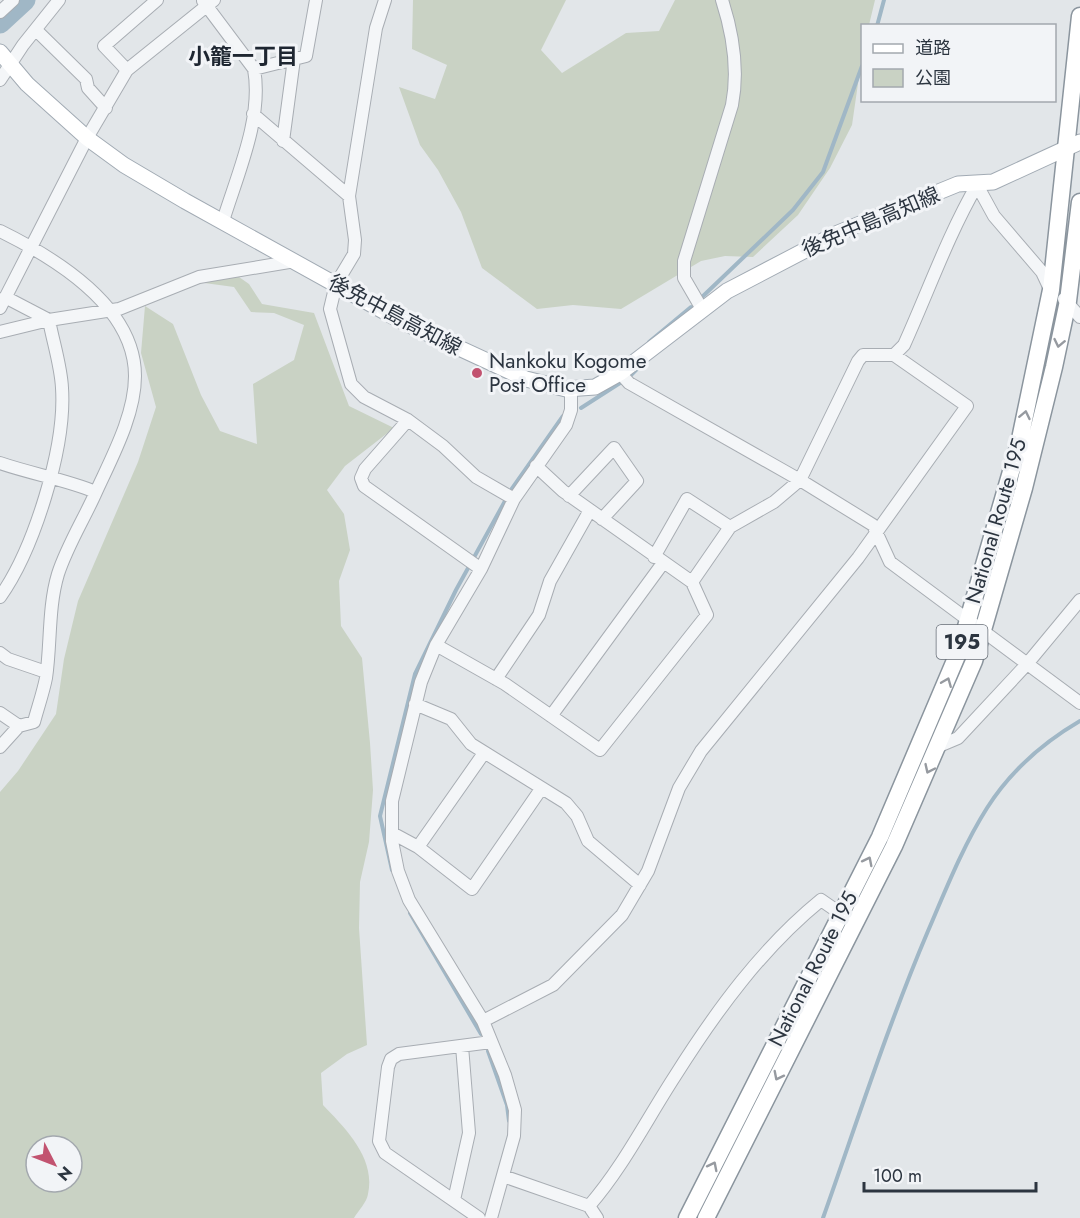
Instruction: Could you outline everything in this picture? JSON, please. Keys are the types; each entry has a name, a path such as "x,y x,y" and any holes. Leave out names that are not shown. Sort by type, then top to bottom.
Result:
{"highway":[{"name":"National Route 195","path":"687,1218 841,914 925,736 959,651 1019,444 1051,290 1074,144 1080,16"},
{"name":"National Route 195","path":"706,1218 856,923 939,746 983,631 1024,488 1068,301 1080,202"}],"main road":[{"name":"後免中島高知線","path":"0,52 10,65 87,138 134,171 405,323 472,356 526,379 572,389 595,387 620,373 702,309 758,274 838,233 958,184 978,185 993,182 1074,144"}],"street":[{"path":"0,12 13,0"},
{"path":"0,80 60,0"},
{"path":"127,70 104,46 157,0"},
{"path":"254,69 306,56 316,0"},
{"path":"385,0 376,28 349,196 355,240 354,254 336,284 330,309 351,384 364,396 408,420 443,446 476,477 514,498"},
{"path":"702,309 684,278 684,261 732,105 737,79 733,39 722,0"},
{"path":"49,320 3,302 87,138 127,70 208,2 254,69 256,81 253,114 223,221"},
{"path":"36,30 86,79 88,88 106,108"},
{"path":"283,141 294,59"},
{"path":"253,114 349,196"},
{"path":"978,185 994,216 1042,272 1051,290 1068,301 1080,317"},
{"path":"894,355 904,345 943,258 955,222 978,185"},
{"path":"0,231 32,246 73,273 108,311 132,348 135,378 128,414 96,492 57,576 46,672 34,722 19,726 0,747"},
{"path":"0,332 49,320 108,311 137,303 199,277 295,261"},
{"path":"0,597 19,563 51,478 61,418 62,387 49,320"},
{"path":"483,1021 542,991 561,977 622,915 640,885 661,840 679,788 701,751 858,558 907,493 967,406 894,355 863,355 800,480 774,502 730,527 692,582"},
{"path":"620,373 629,383 800,480 873,525 890,562 1080,703"},
{"path":"491,1218 514,1136 515,1110 483,1021 409,900 398,871 392,833 393,790 415,704 436,645 514,498 569,419 572,389"},
{"path":"408,420 365,469 362,478 364,486 478,566"},
{"path":"569,496 614,448 637,481 602,519"},
{"path":"0,463 40,477 63,479 96,492"},
{"path":"436,645 496,679 600,750 707,615 692,582 569,496 536,466"},
{"path":"551,716 658,560 687,499 730,527"},
{"path":"496,679 539,615 553,575 590,510"},
{"path":"939,746 958,738 1027,664 1080,600"},
{"path":"0,653 8,659 46,672"},
{"path":"415,704 451,719 467,741 570,807 588,841 640,885"},
{"path":"0,713 19,726"},
{"path":"418,847 484,753"},
{"path":"392,833 418,847 472,889 541,789"},
{"path":"589,1206 654,1111 675,1075 755,963 791,925 821,900 856,923"},
{"path":"479,1218 385,1153 379,1141 388,1067 391,1059 399,1054 491,1042"},
{"path":"454,1200 469,1133 462,1046"},
{"path":"503,1176 589,1206 597,1218"}],"green space":[{"path":"413,0 566,0 541,50 562,73 626,33 659,31 675,0 875,0 869,24 861,24 861,63 852,125 830,168 798,215 753,257 725,256 701,261 621,309 573,305 537,309 482,268 461,212 438,170 420,145 399,87 435,99 447,65 412,49"},
{"path":"239,277 249,284 262,304 314,313 349,406 394,428 345,466 327,490 344,514 350,550 339,581 341,626 362,658 373,790 369,842 360,882 359,928 367,1045 347,1054 321,1073 323,1105 349,1134 363,1156 369,1181 368,1194 354,1218 0,1218 0,792 18,771 56,714 64,659 78,601 138,462 156,407 141,353 145,306 173,324 201,395 220,431 257,444 253,384 294,360 304,325 274,313 251,312 234,287 197,282"}],"waterway":[{"path":"0,23 25,0"},
{"path":"878,24 884,0"},
{"path":"701,298 793,210 823,172 861,69"},
{"path":"649,342 691,307"},
{"path":"629,377 642,364"},
{"path":"581,408 620,383"},
{"path":"511,490 563,416"},
{"path":"392,870 380,816 415,674 456,590 505,501"},
{"path":"823,1218 913,966 970,837 996,795 1017,770 1041,748 1080,721"},
{"path":"410,913 481,1034"},
{"path":"488,1051 507,1105 509,1121"}],"place":[{"name":"Nankoku Kogome Post Office","path":"477,373"}],"district":[{"name":"小籠一丁目","path":"243,56"}]}
